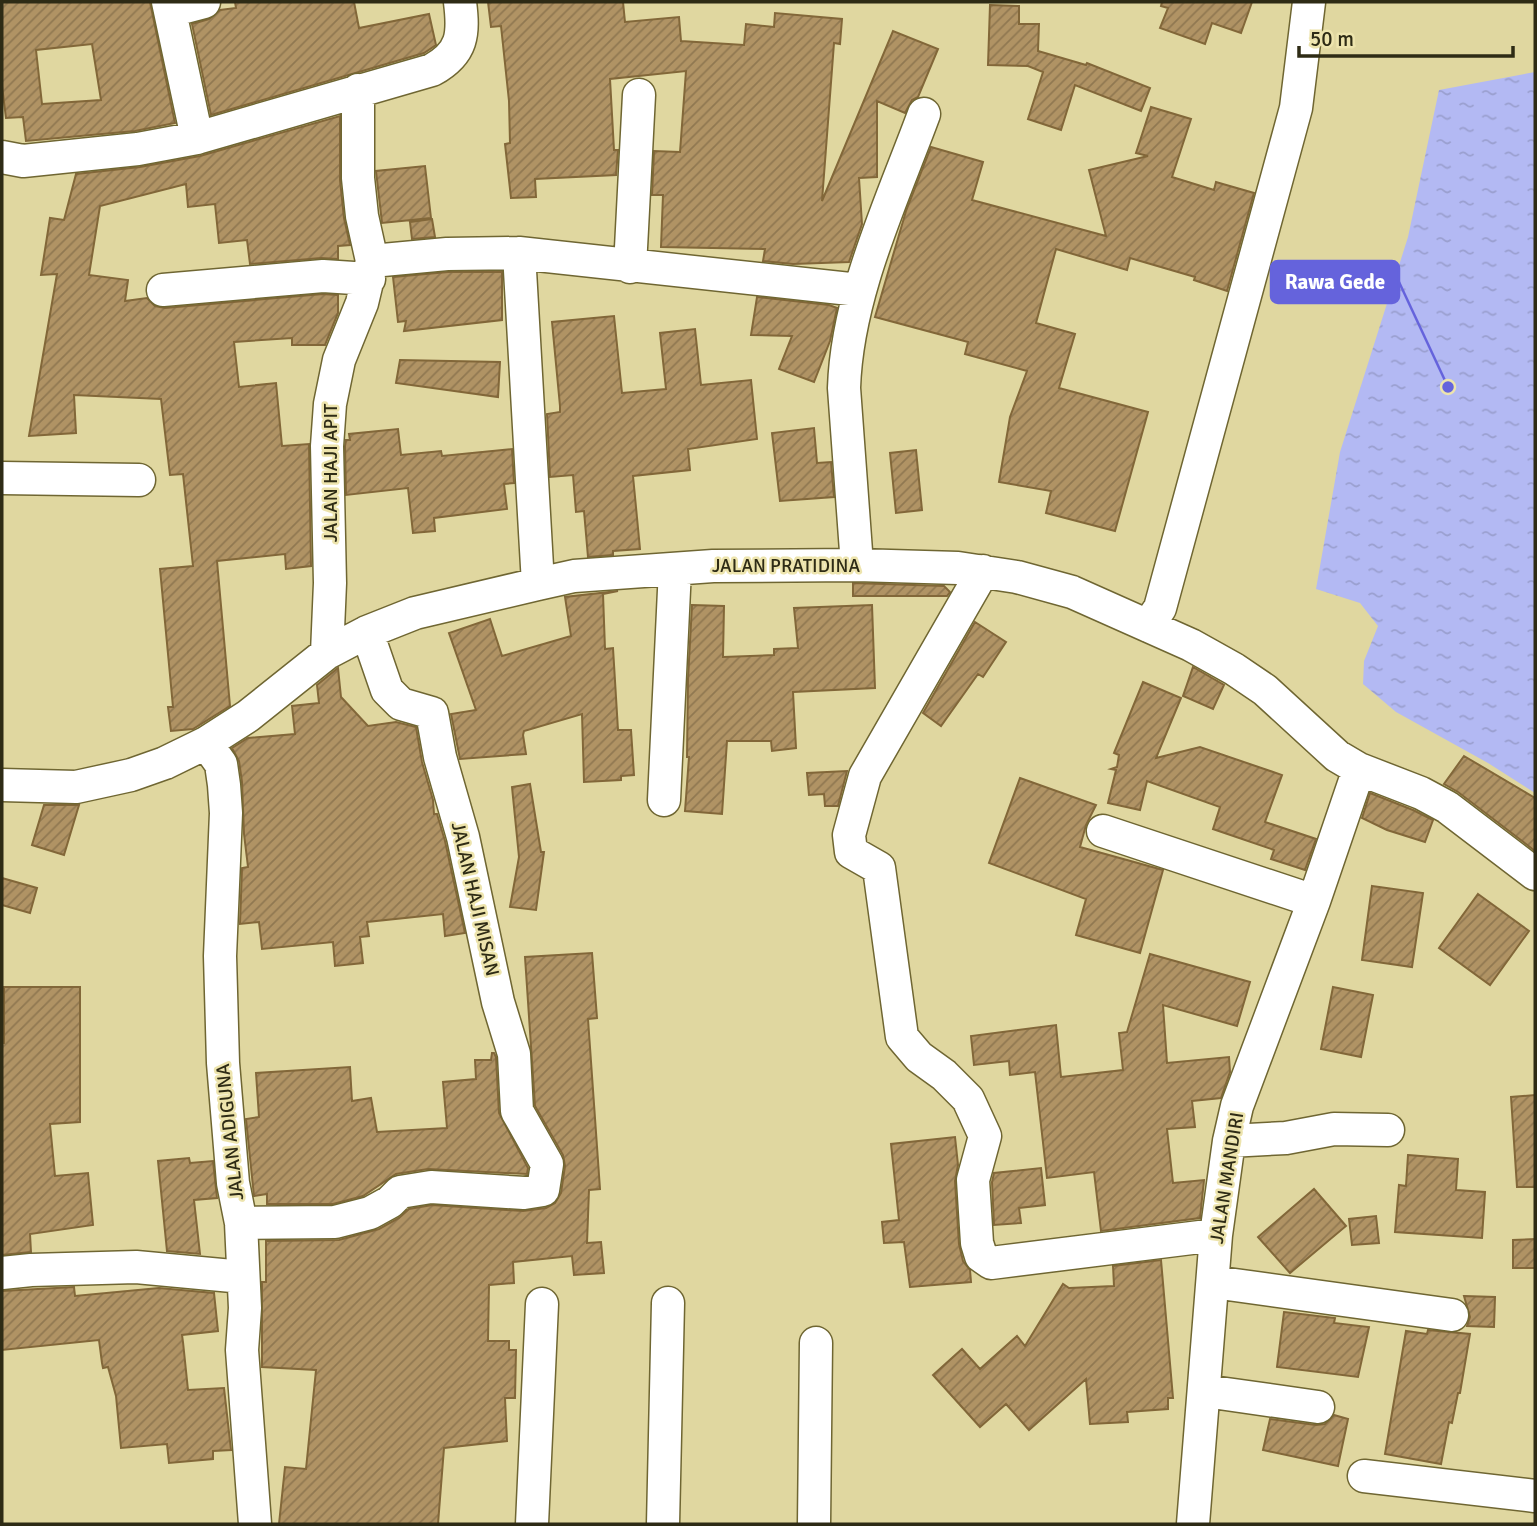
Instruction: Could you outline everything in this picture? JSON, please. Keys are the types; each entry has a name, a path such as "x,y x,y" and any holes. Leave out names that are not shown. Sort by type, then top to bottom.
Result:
{"street":[{"path":"197,138 169,6 204,2"},
{"path":"2,158 23,161 138,149 197,138 432,70 454,54 461,39 463,25 460,2"},
{"path":"1148,626 1160,608 1296,108 1309,2"},
{"path":"358,90 358,178 370,270"},
{"path":"630,267 639,95"},
{"path":"857,565 844,388 845,359 859,290 924,114"},
{"path":"519,253 538,584"},
{"path":"163,290 323,276 370,270 447,254 519,253 859,290"},
{"name":"JALAN HAJI APIT","path":"327,653 330,583 327,446 330,404 339,360 357,316 370,270"},
{"path":"2,478 139,480"},
{"name":"JALAN PRATIDINA","path":"2,785 76,787 165,763 206,743 248,716 327,653 367,632 415,613 538,584 575,576 713,566 857,565 958,568 1017,577 1072,592 1191,645 1265,690 1337,756 1359,769 1421,793 1447,807 1535,874"},
{"path":"664,800 675,569"},
{"path":"983,572 864,776 849,835 851,852 879,868 902,1037 919,1057 944,1075 968,1099 985,1136 973,1180 977,1243 981,1256 991,1263 1216,1235"},
{"name":"JALAN HAJI MISAN","path":"241,1223 335,1222 370,1213 390,1202 400,1192 432,1187 524,1193 543,1190 547,1164 517,1111 514,1054 498,1002 472,877 440,757 432,713 401,704 387,690 367,632"},
{"name":"JALAN ADIGUNA","path":"206,743 221,764 226,813 220,1005 226,1117 233,1183 241,1223 245,1308 242,1350 255,1524"},
{"name":"JALAN MANDIRI","path":"1194,1524 1216,1235 1228,1142 1237,1106 1314,901 1359,769"},
{"path":"1103,831 1314,901"},
{"path":"1228,1142 1286,1138 1334,1129 1388,1130"},
{"path":"2,1273 136,1267 243,1277"},
{"path":"1213,1282 1452,1315"},
{"path":"663,1524 667,1303"},
{"path":"532,1524 542,1304"},
{"path":"814,1524 816,1342"},
{"path":"1205,1391 1318,1407"},
{"path":"1364,1476 1535,1496"}],"water":[{"path":"1535,72 1535,793 1488,763 1396,712 1363,684 1364,661 1378,626 1360,603 1316,589 1340,452 1408,237 1439,90"}],"building":[{"path":"2,2 150,2 175,123 135,131 26,141 23,117 6,118 2,86","holes":["92,44 101,100 42,104 36,50"]},
{"path":"235,2 354,2 359,28 429,14 436,45 424,53 211,115 192,24 209,19 220,10 236,8"},
{"path":"488,2 623,2 625,22 679,17 681,41 744,45 746,24 774,27 775,13 842,19 840,44 834,43 822,201 893,31 938,49 918,97 912,100 905,113 877,101 877,177 859,178 862,224 849,262 793,264 763,261 765,249 661,247 663,195 652,195 654,151 680,152 686,71 610,79 614,150 618,150 616,175 535,179 536,197 511,198 505,144 510,143 509,101 501,26 491,27"},
{"path":"1162,2 1252,2 1241,33 1212,23 1205,44 1160,28 1168,8 1161,6"},
{"path":"990,5 1019,6 1019,24 1039,24 1038,51 1086,65 1087,63 1150,88 1141,111 1075,85 1061,130 1028,119 1043,72 1028,66 988,65"},
{"path":"1151,107 1191,119 1172,177 1214,190 1216,182 1254,193 1227,291 1194,280 1195,277 1130,258 1127,270 1056,249 1036,323 1075,334 1059,388 1148,412 1115,531 1046,513 1051,491 999,482 1010,417 1027,371 965,354 968,342 875,317 906,211 931,147 983,162 972,200 1106,236 1089,170 1148,156 1136,153"},
{"path":"340,116 340,180 350,245 338,246 338,259 250,264 247,240 219,243 215,204 188,207 186,184 100,206 89,275 128,280 125,301 147,298 155,306 165,308 323,294 338,295 338,313 325,345 292,345 292,338 234,342 239,387 276,383 282,446 309,444 311,566 286,569 285,554 217,561 230,706 193,729 171,731 168,707 173,707 160,569 193,566 183,474 170,475 161,399 74,395 76,433 29,436 57,274 41,275 50,218 64,220 76,174 140,167 200,156"},
{"path":"425,166 431,218 382,223 376,171"},
{"path":"432,219 435,237 412,239 410,222"},
{"path":"448,272 502,272 502,320 404,331 406,321 398,322 393,277"},
{"path":"757,297 837,308 830,341 814,382 779,369 792,336 751,335"},
{"path":"614,316 622,393 666,389 660,333 695,329 701,385 751,380 757,439 688,449 690,470 633,476 640,549 613,551 613,555 588,557 584,511 576,512 573,475 550,477 547,414 560,412 552,322"},
{"path":"400,360 500,362 498,397 396,383"},
{"path":"814,428 817,463 831,462 834,497 780,501 772,433"},
{"path":"398,429 401,455 441,451 442,456 512,449 514,483 504,484 507,509 434,518 435,531 413,533 408,488 346,495 345,446 346,440 350,440 349,434"},
{"path":"916,450 922,510 896,513 890,453"},
{"path":"853,583 944,586 950,592 947,596 853,596"},
{"path":"618,591 603,594 605,649 613,648 618,730 631,730 634,775 621,776 621,780 584,782 582,714 524,731 526,754 460,759 451,714 476,710 449,633 490,619 502,656 571,636 565,597"},
{"path":"692,605 724,606 723,657 774,655 774,649 798,648 794,608 872,605 875,688 793,692 796,748 772,751 771,741 727,741 722,814 685,811 689,757 688,679"},
{"path":"975,622 1006,642 983,677 978,674 941,726 923,713"},
{"path":"1193,667 1224,685 1213,709 1183,696"},
{"path":"338,668 341,697 368,726 396,722 416,727 434,814 437,814 445,841 465,933 445,936 443,914 367,922 369,936 360,937 363,963 335,966 333,942 262,949 259,922 240,924 242,868 248,867 242,782 239,761 232,748 248,738 295,734 292,706 319,703 317,685"},
{"path":"1143,682 1181,698 1156,758 1200,747 1282,775 1265,822 1316,839 1305,870 1271,859 1274,850 1213,829 1220,807 1147,781 1140,810 1108,803 1116,770 1111,769 1117,767 1119,755 1114,753"},
{"path":"1464,756 1535,798 1535,851 1444,784"},
{"path":"847,771 838,806 825,806 824,794 809,795 807,773"},
{"path":"1020,778 1096,805 1086,825 1080,847 1163,870 1140,953 1076,935 1086,899 989,863"},
{"path":"530,784 541,852 544,852 536,910 510,907 519,857 512,787"},
{"path":"1370,793 1433,820 1425,842 1387,830 1362,818"},
{"path":"44,805 79,805 64,855 32,845"},
{"path":"2,878 37,888 30,913 2,905"},
{"path":"1372,886 1423,893 1412,967 1362,960"},
{"path":"1478,894 1529,931 1490,985 1439,948"},
{"path":"592,953 597,1018 588,1019 600,1189 589,1190 587,1243 601,1242 604,1273 574,1275 572,1256 513,1262 514,1283 489,1285 488,1341 509,1341 509,1350 516,1350 515,1398 505,1398 507,1441 444,1448 438,1524 279,1524 285,1467 306,1469 316,1370 262,1367 262,1282 266,1282 266,1241 339,1240 379,1229 409,1209 432,1205 523,1211 546,1208 555,1203 561,1193 565,1166 563,1155 535,1106 525,957"},
{"path":"1150,954 1250,982 1237,1026 1163,1005 1167,1063 1229,1057 1230,1072 1221,1098 1192,1101 1195,1127 1167,1129 1173,1183 1204,1180 1200,1218 1101,1231 1094,1172 1047,1178 1035,1072 1010,1075 1009,1061 974,1065 971,1036 1056,1025 1061,1077 1123,1070 1119,1033 1127,1032"},
{"path":"4,987 80,987 80,1122 50,1124 55,1176 88,1173 93,1225 30,1234 31,1252 2,1255 2,1043"},
{"path":"1333,987 1373,995 1361,1057 1321,1049"},
{"path":"492,1053 496,1057 499,1113 528,1168 527,1174 428,1169 396,1174 363,1196 333,1204 267,1204 267,1194 254,1196 246,1119 259,1117 256,1073 350,1067 352,1101 371,1098 377,1132 447,1128 443,1082 476,1079 475,1060 491,1060"},
{"path":"1535,1095 1535,1187 1517,1187 1511,1097"},
{"path":"955,1137 959,1244 963,1261 970,1270 971,1282 910,1287 904,1242 884,1243 882,1222 899,1220 891,1144"},
{"path":"1408,1155 1458,1159 1456,1190 1485,1192 1482,1238 1395,1232 1399,1185 1406,1186"},
{"path":"189,1158 190,1163 213,1161 217,1198 194,1200 200,1254 167,1251 158,1161"},
{"path":"1041,1168 1045,1205 1019,1208 1021,1223 994,1225 994,1173"},
{"path":"1314,1189 1346,1226 1290,1273 1258,1237"},
{"path":"1376,1216 1379,1243 1352,1245 1349,1219"},
{"path":"1535,1239 1535,1268 1513,1268 1513,1240"},
{"path":"1161,1260 1173,1398 1168,1398 1168,1409 1127,1412 1128,1422 1090,1424 1086,1379 1029,1430 1006,1404 980,1427 933,1375 962,1349 980,1369 1017,1336 1025,1346 1063,1284 1069,1288 1114,1286 1113,1266"},
{"path":"74,1287 75,1296 159,1288 214,1293 218,1331 182,1335 188,1390 224,1388 231,1450 213,1451 213,1459 169,1463 167,1444 121,1448 116,1396 108,1367 103,1368 99,1340 2,1350 2,1291"},
{"path":"1464,1296 1495,1297 1494,1327 1467,1326 1470,1317"},
{"path":"1284,1312 1335,1318 1334,1323 1369,1327 1358,1377 1277,1367"},
{"path":"1428,1330 1470,1334 1460,1393 1452,1423 1449,1422 1441,1464 1385,1454 1406,1331 1427,1334"},
{"path":"1334,1415 1348,1419 1338,1466 1263,1450 1270,1419 1316,1425 1325,1424"}],"place":[{"name":"Rawa Gede","path":"1448,387"}]}
